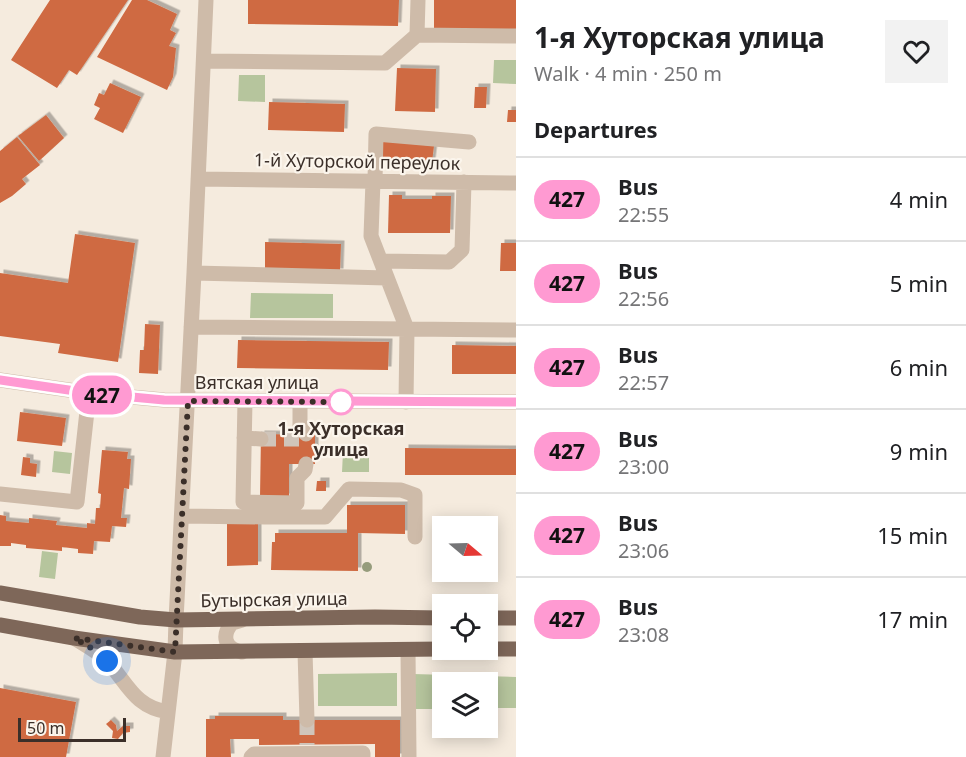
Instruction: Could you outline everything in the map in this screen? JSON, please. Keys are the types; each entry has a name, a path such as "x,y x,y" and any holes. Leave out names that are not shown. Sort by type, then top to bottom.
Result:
{"main road":[{"name":"Бутырская улица","path":"0,593 140,617 176,620 432,618"},
{"path":"498,618 516,618"},
{"path":"0,625 175,652 432,650"},
{"path":"498,649 516,649"}],"street":[{"path":"163,757 175,652 206,0"},
{"path":"417,35 418,0"},
{"path":"204,61 385,63 417,35 516,36"},
{"path":"406,402 407,329 371,236 376,134 469,142"},
{"name":"1-й Хуторской переулок","path":"198,179 516,183"},
{"path":"381,261 449,262 462,250 464,183"},
{"path":"194,273 387,278"},
{"path":"191,327 516,330"},
{"name":"Вятская улица","path":"0,380 89,393 188,401 516,402"},
{"path":"0,494 77,502 89,393"},
{"path":"245,401 243,502 297,502 297,478 306,470 306,464"},
{"path":"300,402 300,428 306,435"},
{"path":"244,438 261,439"},
{"path":"182,516 325,516 349,489 402,490 415,495 415,537"},
{"path":"242,620 231,623 226,633 231,648 242,652"},
{"path":"74,638 93,649 107,661 128,688 147,706 168,712"},
{"path":"408,650 409,757"},
{"path":"305,651 307,720"},
{"path":"251,757 254,754 307,749 363,753 363,757"}],"green space":[{"path":"494,60 516,60 516,84 493,83"},
{"path":"239,75 265,75 265,102 238,101"},
{"path":"251,293 333,294 333,318 250,318"},
{"path":"54,451 72,453 70,474 52,472"},
{"path":"343,452 369,453 369,472 342,472"},
{"path":"42,551 58,553 55,579 39,577"},
{"path":"397,673 397,706 318,706 318,674"},
{"path":"413,674 432,675 432,709 413,709"},
{"path":"498,676 516,677 516,708 498,708"}],"building":[{"path":"50,0 128,0 77,75 69,70 57,88 11,60"},
{"path":"132,0 147,0 177,14 170,30 176,33 169,46 176,48 173,77 167,90 97,57"},
{"path":"248,0 399,0 398,26 248,24"},
{"path":"434,0 516,0 516,31 434,29"},
{"path":"397,68 436,69 435,112 395,111"},
{"path":"110,83 141,97 123,133 94,119 100,108 94,105 99,93 104,95"},
{"path":"475,87 487,87 486,108 474,108"},
{"path":"269,102 345,104 344,132 268,130"},
{"path":"508,110 516,110 516,122 507,122"},
{"path":"46,115 64,138 39,161 18,136"},
{"path":"17,137 40,165 22,179 26,184 0,203 0,151"},
{"path":"383,141 434,146 432,162 381,158"},
{"path":"389,195 402,195 402,199 432,199 432,196 451,196 450,233 388,233"},
{"path":"75,234 135,243 118,362 58,353 60,344 0,336 0,273 68,283"},
{"path":"265,242 341,244 340,272 265,270"},
{"path":"501,243 516,243 516,271 500,271"},
{"path":"145,324 160,325 158,374 139,373 140,350 144,350"},
{"path":"238,340 389,342 388,370 237,368"},
{"path":"452,345 516,346 516,374 452,374"},
{"path":"20,412 66,418 62,446 17,441"},
{"path":"261,434 315,435 315,464 289,464 289,497 260,497"},
{"path":"405,448 516,449 516,475 405,475"},
{"path":"102,450 128,452 127,459 131,459 129,489 124,488 121,518 127,518 126,527 112,526 110,542 94,541 93,554 78,553 78,549 62,547 62,551 26,548 26,545 11,543 11,546 0,546 0,515 6,516 6,521 29,523 29,518 57,521 56,525 87,528 87,523 95,524 96,508 100,508 101,494 98,493"},
{"path":"23,457 30,458 30,463 37,464 36,477 21,475"},
{"path":"317,481 326,481 326,491 316,491"},
{"path":"347,505 405,505 405,534 358,533 358,571 271,570 272,542 275,542 275,533 347,533"},
{"path":"227,522 258,522 258,565 227,566"},
{"path":"0,688 76,702 66,757 0,757"},
{"path":"215,716 283,716 283,720 400,720 400,757 375,757 375,744 259,745 259,739 230,739 231,757 206,757 206,719 215,719"},
{"path":"111,720 116,725 117,731 123,726 130,726 130,732 123,733 118,739 112,738 113,731 106,724"}],"tunnel":[{"path":"261,439 306,439"},
{"path":"307,720 307,745"}],"bus line":[{"name":"427","path":"0,380 89,393 164,400 516,402"}],"place":[{"name":"1-я Хуторская улица","path":"341,402"}],"route":[{"path":"107,661 93,649 74,638 175,652 188,401 341,402"}]}
